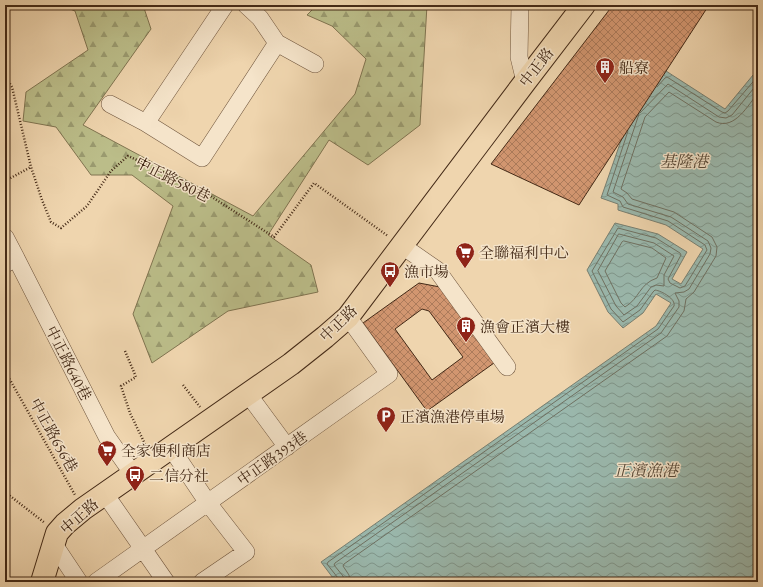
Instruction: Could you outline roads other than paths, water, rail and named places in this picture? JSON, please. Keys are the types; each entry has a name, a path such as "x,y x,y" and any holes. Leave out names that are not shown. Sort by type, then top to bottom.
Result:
{"main road":[{"name":"中正路","path":"42,582 55,538 65,524 83,509 311,349 348,317 584,5"}],"lane":[{"path":"146,123 225,5"},
{"path":"246,5 260,18 277,43 315,64"},
{"path":"520,5 519,57 525,82"},
{"path":"110,104 146,123 202,158 277,43"},
{"name":"中正路640巷","path":"5,237 10,261 107,437 134,474"},
{"path":"401,245 437,270 508,367"},
{"name":"中正路393巷","path":"96,582 389,374 348,317"},
{"path":"248,394 287,447"},
{"path":"171,448 208,503 246,552 202,582"},
{"path":"105,494 144,548 166,582"},
{"path":"55,538 79,582"}],"water":[{"name":"正濱漁港","path":"758,69 758,582 336,582 321,562 656,326 671,303 656,294 643,313 623,328 608,312 587,270 615,223 658,234 687,252 672,279 681,284 703,249 666,225 618,210 618,204 601,198 632,109 666,71 725,109"}],"place":[{"name":"船寮","path":"605,84"},
{"name":"全聯福利中心","path":"465,269"},
{"name":"漁市場","path":"390,288"},
{"name":"漁會正濱大樓","path":"466,343"},
{"name":"正濱漁港停車場","path":"386,433"},
{"name":"全家便利商店","path":"107,467"},
{"name":"二信分社","path":"135,492"}],"water label":[{"name":"基隆港","path":"684,161"}]}
